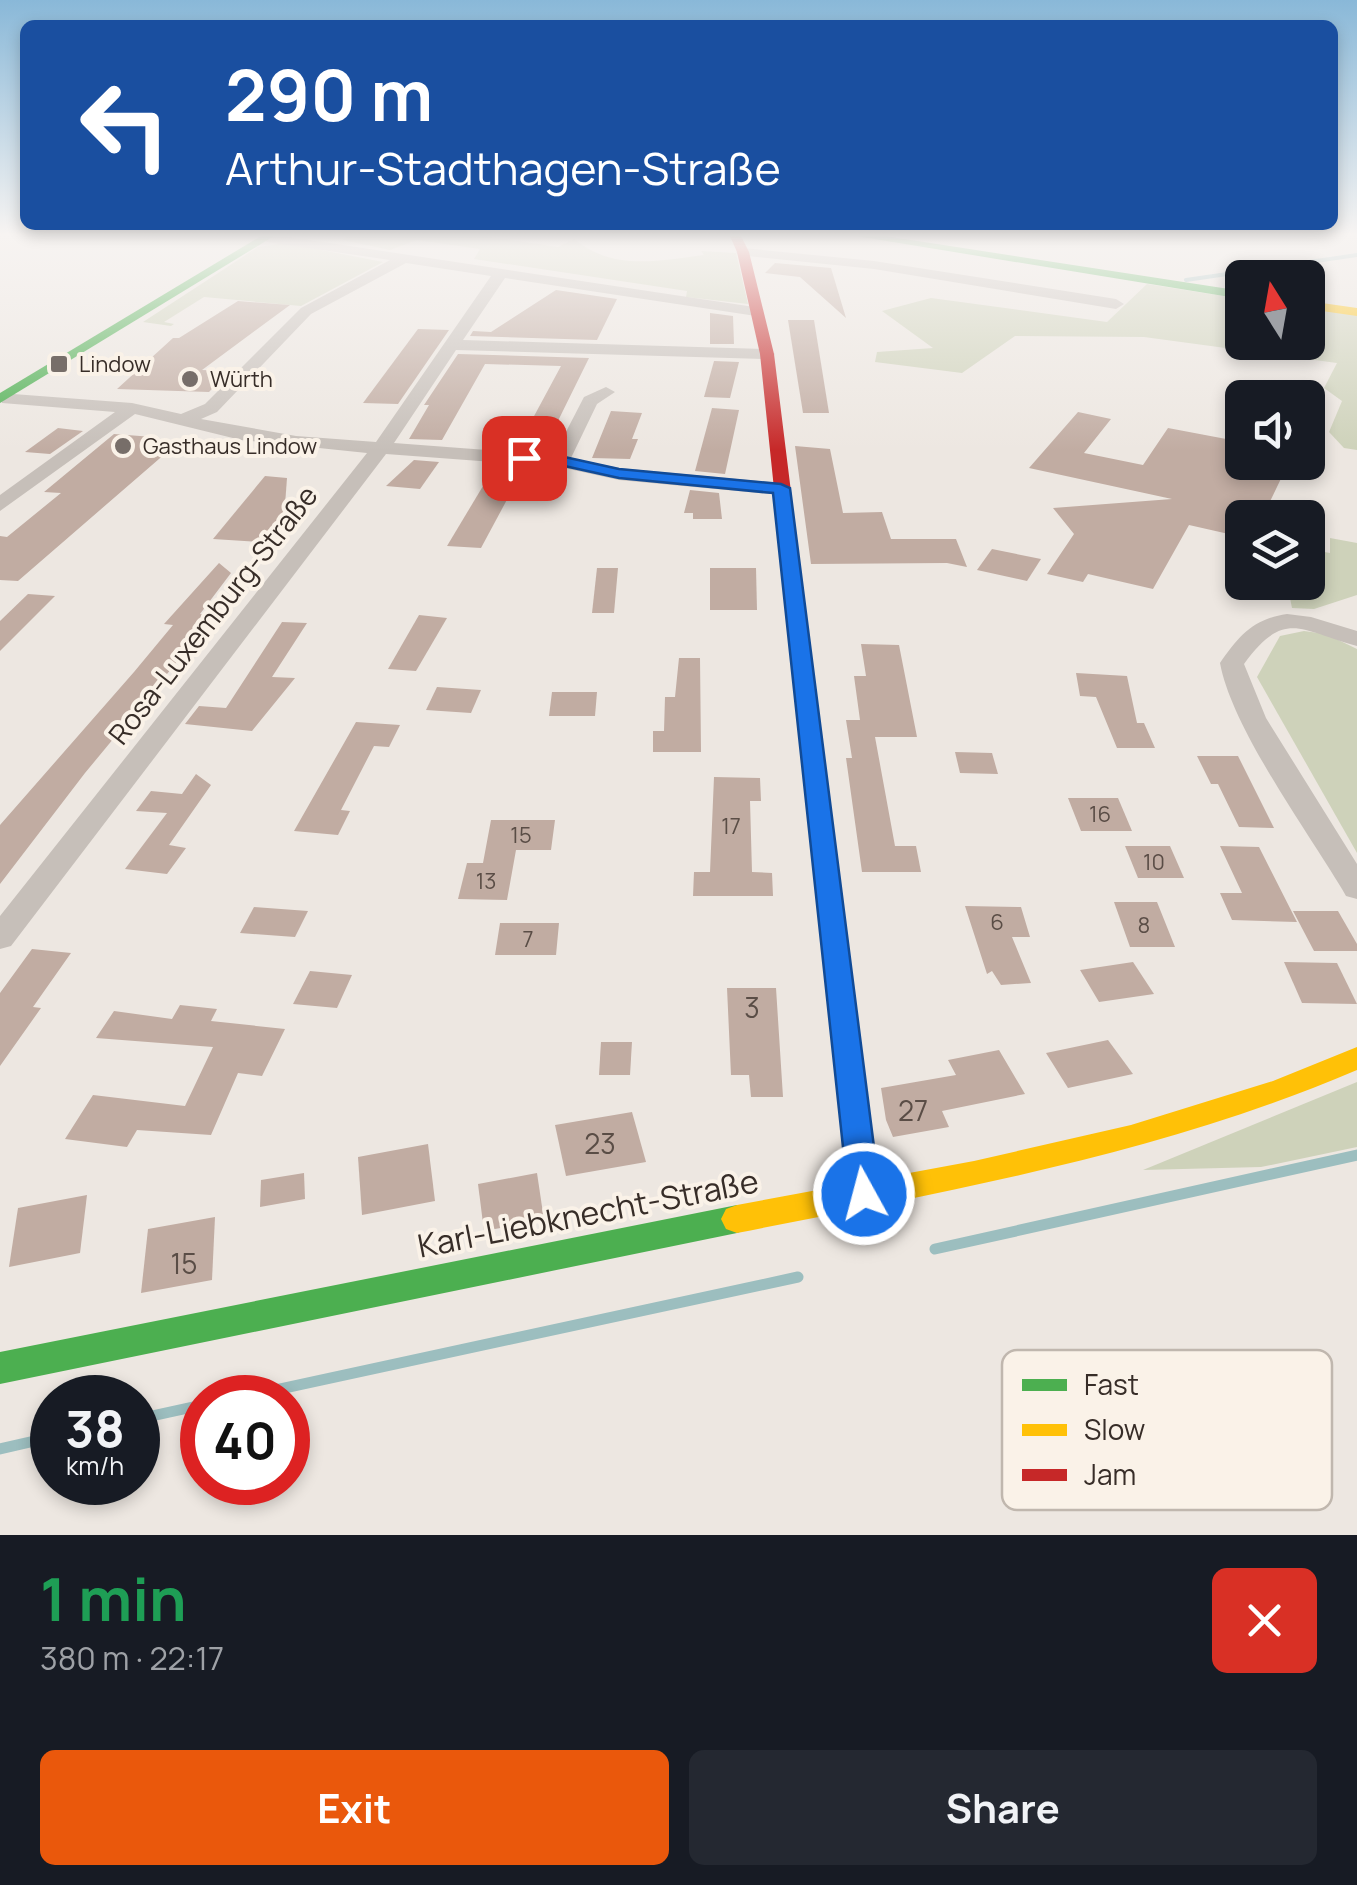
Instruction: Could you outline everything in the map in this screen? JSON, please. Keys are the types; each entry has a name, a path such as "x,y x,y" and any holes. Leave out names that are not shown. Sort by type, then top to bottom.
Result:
{"street":[{"path":"1,399 152,308"},
{"path":"185,420 211,408 312,308"},
{"name":"Rosa-Luxemburg-Straße","path":"0,938 382,448 477,308"},
{"path":"733,308 756,311"},
{"path":"755,308 767,354 864,1194"},
{"path":"1326,308 1357,312"},
{"path":"451,346 767,354"},
{"path":"560,460 590,401 606,392"},
{"path":"1,399 132,408 264,438 560,460 619,474 781,488"},
{"path":"0,505 132,408"},
{"path":"1357,639 1306,623 1277,624 1260,628 1232,663 1236,682 1254,718 1357,889"},
{"name":"Karl-Liebknecht-Straße","path":"0,1368 1128,1140 1282,1091 1357,1058"}],"green space":[{"path":"165,308 187,308 164,322 174,324 171,326 143,322"},
{"path":"895,308 1002,308 1107,322 1122,308 1225,308 1225,348 1144,337 1015,336 962,373 875,362 877,352 933,348 882,311"},
{"path":"1325,310 1357,315 1357,450 1344,448 1329,432 1342,401 1325,389 1337,363 1315,360 1325,360"},
{"path":"1330,538 1357,543 1357,595 1314,609 1292,608 1290,600 1325,600 1325,552 1330,553"},
{"path":"1304,631 1326,634 1357,649 1357,853 1257,677 1280,636"},
{"path":"1357,1082 1357,1147 1261,1167 1143,1170"}],"building":[{"path":"227,308 286,308 202,370 229,371 209,392 117,389 173,338"},
{"path":"529,308 613,308 597,340 470,336 473,331 491,332"},
{"path":"710,313 733,316 734,344 710,344"},
{"path":"788,320 814,320 829,413 803,413"},
{"path":"418,329 449,330 398,404 363,403"},
{"path":"458,354 589,358 553,431 543,431 533,450 505,448 527,418 533,418 561,366 485,364 442,440 409,439 429,405 424,405"},
{"path":"714,361 739,362 730,398 704,397"},
{"path":"712,408 739,410 725,474 695,471"},
{"path":"611,411 642,413 632,439 638,439 630,459 592,458"},
{"path":"1078,412 1111,419 1084,453 1143,465 1168,428 1225,439 1225,480 1280,480 1271,500 1225,500 1225,533 1189,525 1153,589 1088,574 1083,582 1047,574 1074,534 1053,508 1172,499 1029,468"},
{"path":"58,428 83,431 50,454 25,452"},
{"path":"114,434 153,437 145,443 174,446 18,581 0,580 0,536 7,537 61,493 44,492"},
{"path":"795,446 830,449 843,513 882,512 891,539 956,539 967,567 947,563 811,564"},
{"path":"414,460 439,462 420,489 386,486"},
{"path":"495,466 524,468 481,548 447,546"},
{"path":"265,476 287,478 283,532 273,543 213,539"},
{"path":"690,490 719,493 722,519 693,519 693,513 684,513"},
{"path":"992,549 1041,559 1027,581 977,570"},
{"path":"219,563 231,573 200,614 215,616 85,773 0,884 0,825 134,672 173,625 164,624"},
{"path":"597,568 618,568 614,613 592,613"},
{"path":"710,568 756,568 757,610 710,610"},
{"path":"28,594 55,596 0,651 0,621"},
{"path":"419,615 447,618 416,671 388,669"},
{"path":"282,622 307,623 272,677 295,678 252,731 185,724 199,706 226,708"},
{"path":"861,644 899,645 917,737 875,737 895,846 916,846 921,872 862,872 846,758 852,758 846,720 860,720 854,676 866,676"},
{"path":"679,658 700,658 701,752 653,752 653,731 664,731 665,697 675,697"},
{"path":"1076,673 1127,676 1137,723 1144,723 1155,748 1117,748 1096,697 1080,696"},
{"path":"437,687 481,690 471,713 426,710"},
{"path":"552,692 597,692 595,716 549,716"},
{"path":"356,722 400,725 389,747 374,746 341,810 350,811 338,835 294,831"},
{"path":"955,752 992,753 998,774 960,773"},
{"path":"1197,756 1238,756 1274,828 1239,827 1218,784 1211,784"},
{"path":"196,774 211,785 169,845 186,848 167,874 125,869 167,813 136,811 151,791 182,794"},
{"path":"714,777 760,778 761,801 750,801 752,872 772,873 773,896 693,896 694,872 710,872"},
{"path":"1068,798 1118,798 1132,831 1081,831"},
{"path":"491,820 555,820 551,850 516,850 507,900 458,899 467,863 483,863"},
{"path":"1125,846 1170,846 1184,878 1138,878"},
{"path":"1220,846 1259,847 1297,922 1232,920 1220,893 1242,893"},
{"path":"1114,902 1157,902 1175,947 1130,947"},
{"path":"965,906 1021,907 1030,937 1012,937 1031,983 1001,985 992,971 987,974"},
{"path":"254,907 308,911 295,937 240,933"},
{"path":"1293,911 1338,911 1357,944 1357,951 1314,951"},
{"path":"500,923 559,923 556,955 495,955"},
{"path":"32,949 71,953 33,1007 41,1008 0,1066 0,993"},
{"path":"1133,962 1154,994 1099,1002 1080,970"},
{"path":"1284,962 1337,963 1357,1004 1302,1003"},
{"path":"310,971 352,975 337,1008 293,1004"},
{"path":"727,988 776,988 783,1097 751,1097 749,1075 731,1075"},
{"path":"180,1005 217,1009 211,1021 285,1029 262,1076 238,1073 211,1135 137,1130 127,1147 65,1139 93,1095 185,1106 213,1047 96,1038 114,1011 172,1019"},
{"path":"1108,1040 1133,1074 1068,1088 1046,1053"},
{"path":"601,1042 632,1042 630,1075 599,1075"},
{"path":"999,1050 1025,1094 942,1111 949,1127 893,1137 881,1088 956,1075 948,1060"},
{"path":"632,1112 646,1162 566,1176 555,1125"},
{"path":"428,1144 435,1201 362,1215 358,1157"},
{"path":"304,1173 305,1199 260,1207 261,1180"},
{"path":"537,1173 544,1220 484,1231 478,1184"},
{"path":"87,1195 80,1253 9,1267 18,1208"},
{"path":"215,1217 212,1280 141,1293 148,1229"}],"waterway":[{"path":"935,1249 1357,1155"},
{"path":"310,1382 798,1277"},
{"path":"160,1414 180,1410"},
{"path":"0,1449 30,1442"}],"traffic: fast":[{"path":"0,399 151,308"},
{"path":"802,662 864,1195"},
{"path":"0,1368 737,1219"}],"traffic: slow":[{"path":"1326,308 1357,312"},
{"path":"737,1219 974,1173 1131,1137 1283,1089 1357,1058"}],"traffic: jam":[{"path":"756,308 767,354 802,662"}],"place":[{"name":"Lindow","path":"59,364"},
{"name":"Würth","path":"190,379"},
{"name":"Gasthaus Lindow","path":"123,446"}],"route":[{"path":"524,458 560,460 619,474 781,488 864,1194"}]}
